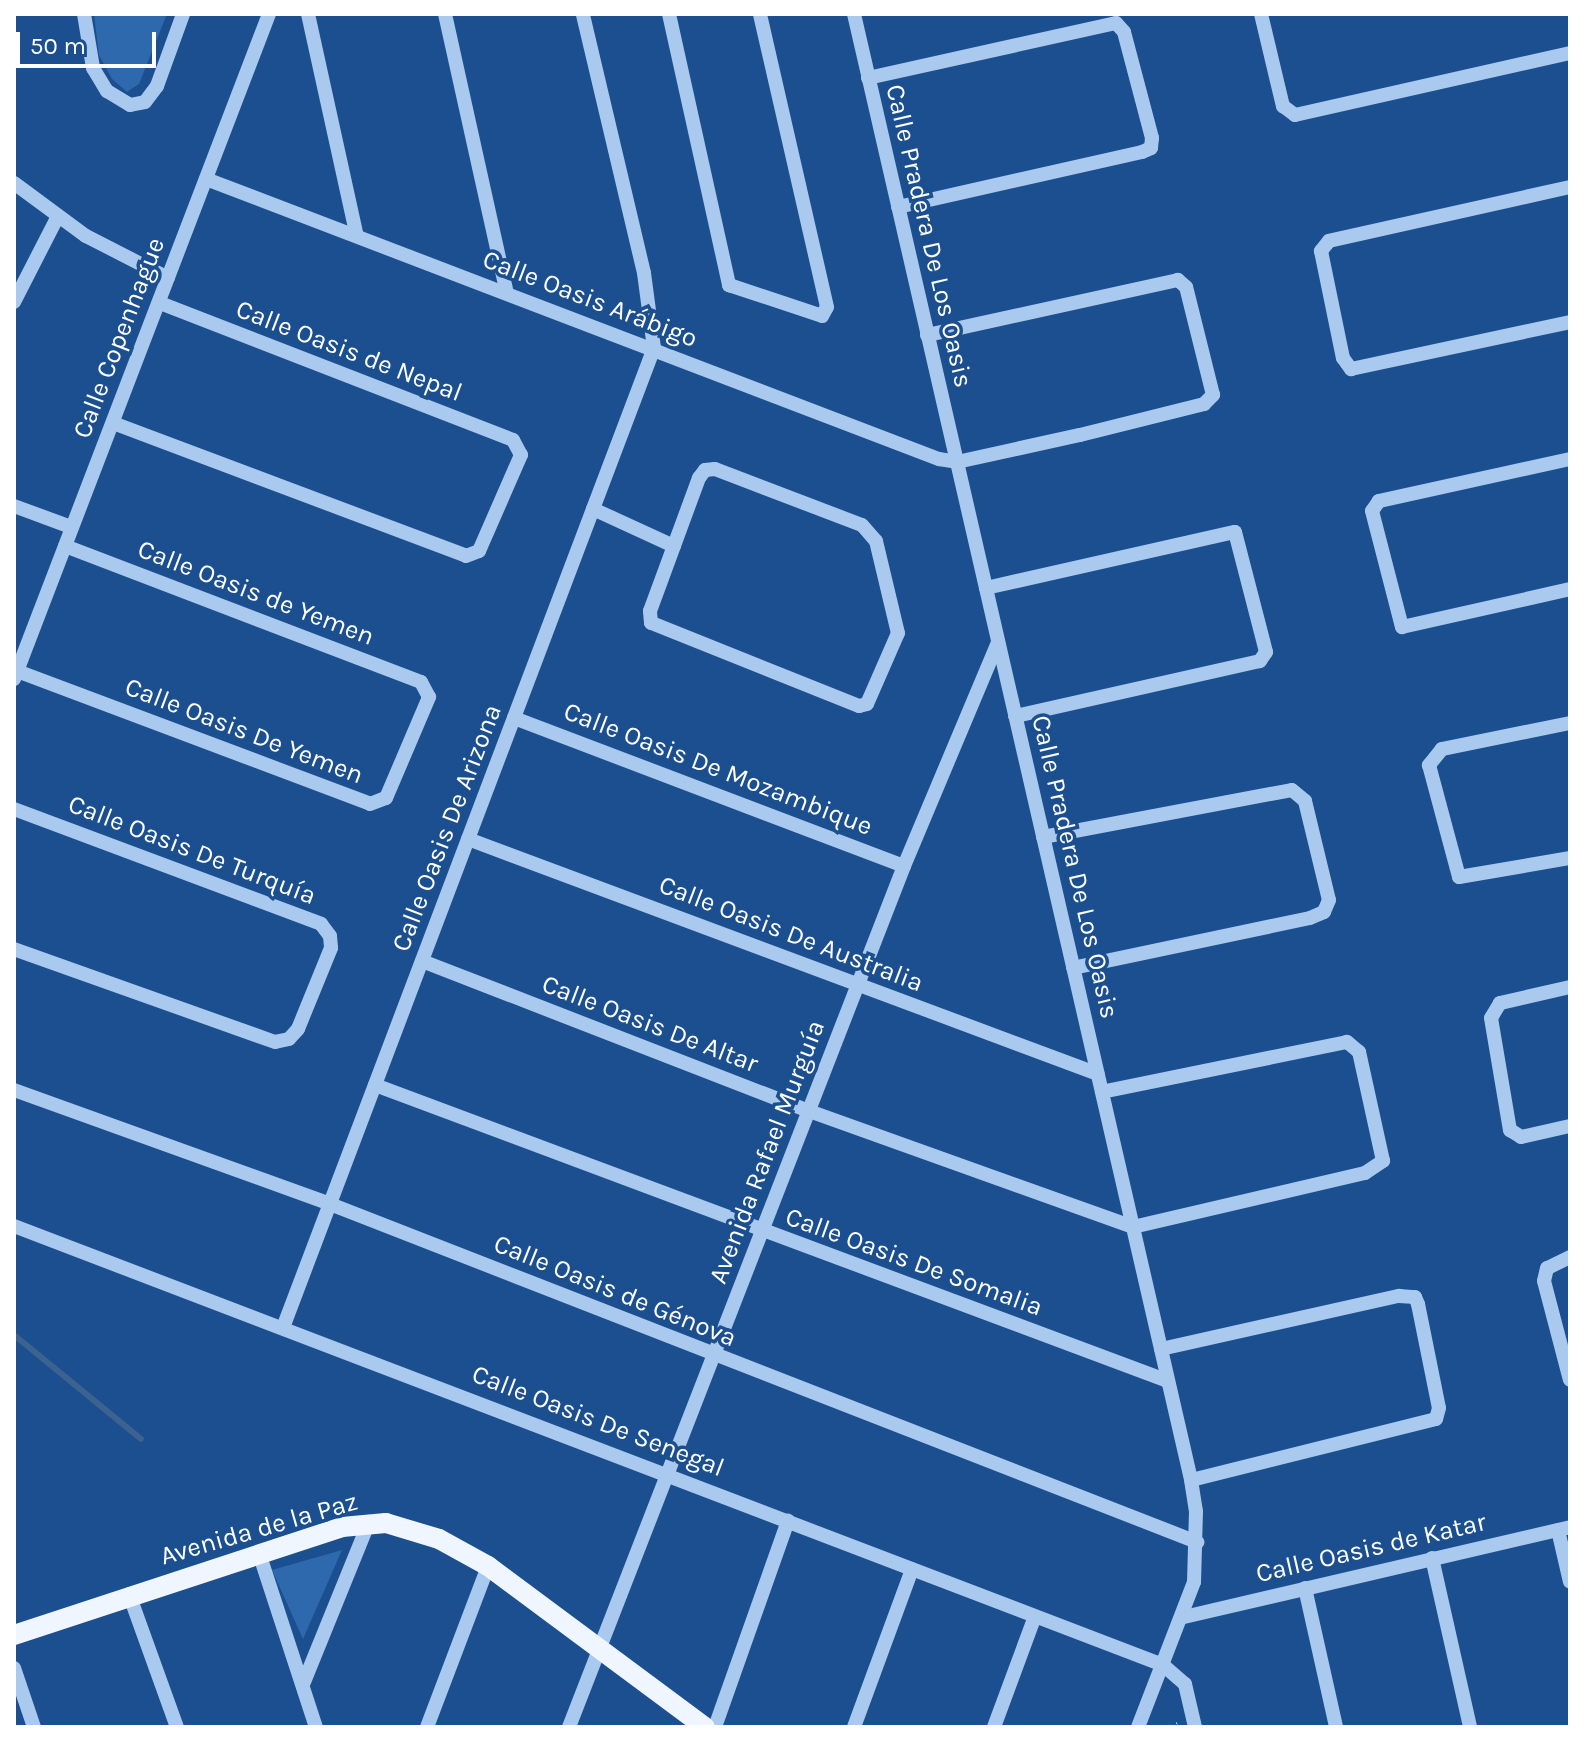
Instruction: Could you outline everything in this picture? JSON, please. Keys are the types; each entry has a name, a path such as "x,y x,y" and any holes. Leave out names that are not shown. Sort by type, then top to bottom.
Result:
{"main road":[{"name":"Avenida de la Paz","path":"14,1635 129,1594 369,1522 439,1539 488,1566 705,1727"}],"street":[{"path":"84,14 93,68 107,91 130,105 145,102 157,86 183,14"},
{"name":"Calle Copenhague","path":"16,675 269,14"},
{"path":"308,14 357,236"},
{"path":"445,14 507,293"},
{"path":"583,14 644,273 654,348"},
{"path":"669,14 729,285 822,316 827,307 760,14"},
{"name":"Calle Pradera De Los Oasis","path":"854,14 1191,1480 1197,1542 1184,1617 1138,1727"},
{"path":"1261,14 1286,111 1295,115 1570,53"},
{"path":"868,78 1116,23 1124,32 1152,138 1148,151 898,207"},
{"name":"Calle Oasis Arábigo","path":"206,179 654,348 918,453 957,462"},
{"path":"14,183 57,218 168,278"},
{"path":"1570,187 1329,241 1321,251 1343,358 1351,369 1570,322"},
{"path":"14,302 57,218"},
{"path":"927,335 1178,280 1186,287 1212,391 1204,404 957,462"},
{"name":"Calle Oasis de Nepal","path":"113,423 474,555 521,455 520,446 159,303"},
{"name":"Calle Oasis De Arizona","path":"284,1325 654,348"},
{"path":"1570,459 1379,501 1372,511 1402,627 1570,589"},
{"path":"709,469 862,525 880,551 898,633 871,699 859,706 651,623 650,611 674,546 699,478 709,469"},
{"path":"14,506 71,527"},
{"path":"593,509 674,546"},
{"path":"986,588 1235,532 1266,652 1260,661 1015,716"},
{"name":"Calle Oasis de Yemen","path":"65,546 428,688"},
{"name":"Avenida Rafael Murguía","path":"569,1727 670,1475 713,1356 904,866 998,642"},
{"name":"Calle Oasis De Yemen","path":"16,675 370,804 386,798 428,688"},
{"name":"Calle Oasis De Mozambique","path":"514,718 904,866"},
{"path":"1570,723 1442,749 1429,765 1459,877 1570,858"},
{"path":"1043,837 1292,790 1305,801 1329,900 1324,912 1310,918 1073,968"},
{"name":"Calle Oasis De Turquía","path":"14,809 321,924 330,936 331,948 298,1029 289,1039 275,1042 14,949"},
{"name":"Calle Oasis De Australia","path":"468,839 1098,1074"},
{"name":"Calle Oasis De Altar","path":"422,961 809,1111 1133,1227"},
{"path":"1570,987 1500,1003 1491,1018 1510,1130 1521,1137 1570,1126"},
{"path":"1102,1092 1347,1042 1359,1052 1384,1154 1373,1171 1133,1227"},
{"name":"Calle Oasis De Somalia","path":"375,1085 1168,1381"},
{"name":"Calle Oasis de Génova","path":"14,1090 330,1204 713,1356 1197,1542"},
{"name":"Calle Oasis De Senegal","path":"14,1226 284,1325 1034,1619 1163,1665"},
{"path":"1570,1257 1547,1268 1544,1281 1570,1380"},
{"path":"1161,1349 1399,1296 1415,1297 1418,1304 1439,1408 1436,1419 1191,1480"},
{"path":"715,1727 788,1521"},
{"path":"304,1682 369,1522"},
{"path":"1564,1529 1570,1582"},
{"name":"Calle Oasis de Katar","path":"1184,1617 1564,1529"},
{"path":"259,1553 304,1682 316,1727"},
{"path":"1432,1558 1470,1727"},
{"path":"427,1727 488,1566"},
{"path":"854,1727 912,1569"},
{"path":"1305,1588 1336,1727"},
{"path":"129,1594 177,1727"},
{"path":"994,1727 1034,1619"},
{"path":"1163,1665 1185,1684 1195,1727"},
{"path":"14,1668 34,1727"}],"path":[{"path":"1167,1727 1171,1723 1182,1727"}],"shaded area":[{"path":"94,14 167,14 139,84 127,92 112,79 99,55"},
{"path":"342,1550 303,1639 272,1570"}],"waterway":[{"path":"14,1335 141,1439"}]}
